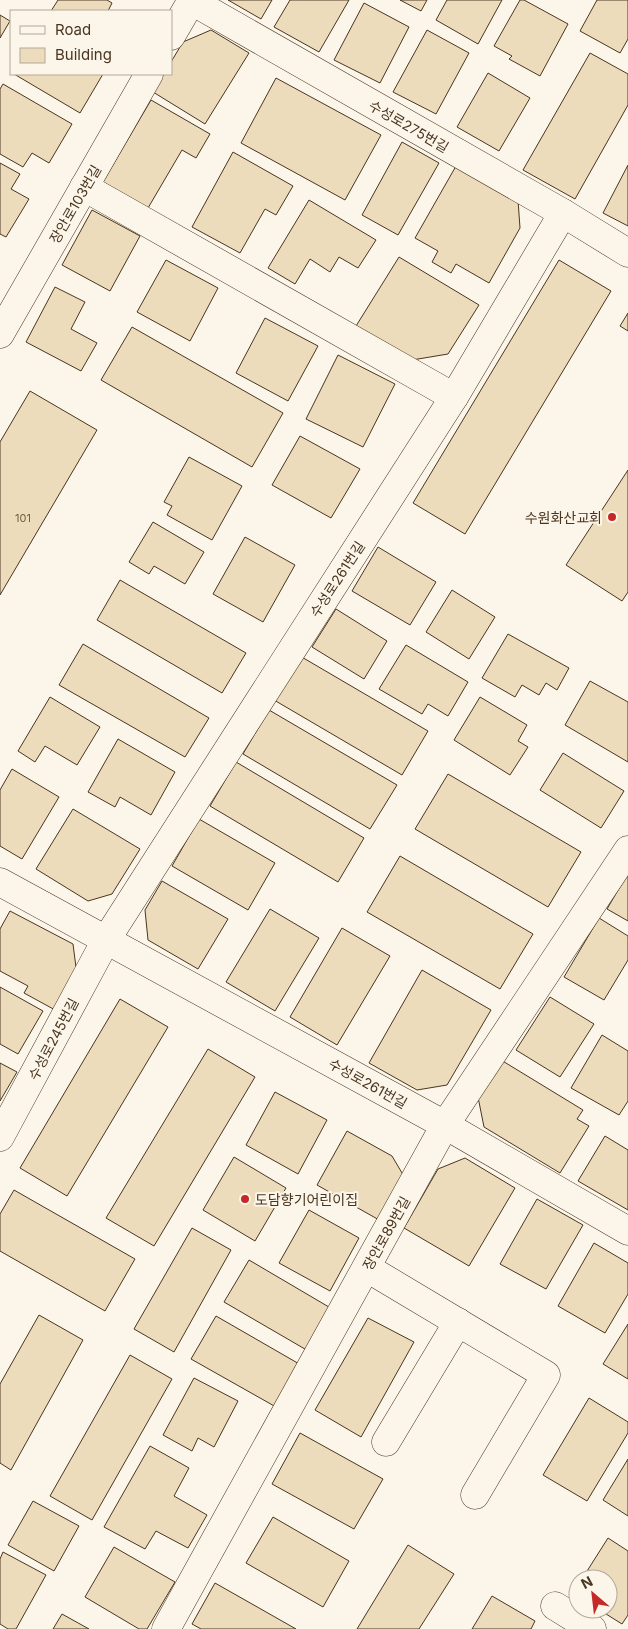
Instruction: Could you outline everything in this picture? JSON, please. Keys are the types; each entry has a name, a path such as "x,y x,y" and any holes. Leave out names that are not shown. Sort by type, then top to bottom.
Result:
{"street":[{"path":"172,34 191,0"},
{"name":"수성로275번길","path":"191,0 563,213 628,254"},
{"name":"장안로103번길","path":"0,334 148,75"},
{"path":"84,187 454,397"},
{"name":"수성로261번길","path":"106,940 454,397 563,213"},
{"name":"장안로89번길","path":"166,1629 445,1126 628,850"},
{"name":"수성로261번길","path":"0,882 445,1126 628,1231"},
{"name":"수성로245번길","path":"0,1137 106,940"},
{"path":"367,1268 546,1375 475,1495"},
{"path":"386,1442 458,1322"},
{"path":"555,1606 592,1629"}],"building":[{"path":"58,0 107,0 112,3 108,10 52,10"},
{"path":"228,0 272,0 261,19"},
{"path":"290,0 349,0 319,52 274,27"},
{"path":"400,0 427,0 421,11"},
{"path":"447,0 502,0 478,44 436,20"},
{"path":"520,0 524,0 568,24 540,76 509,59 512,56 494,46"},
{"path":"597,0 628,0 628,39 620,53 580,31"},
{"path":"364,3 409,27 380,83 334,60"},
{"path":"0,15 10,21 0,38"},
{"path":"211,30 249,53 205,124 153,92 163,75 172,75 172,60 183,42"},
{"path":"427,30 469,53 436,114 393,92"},
{"path":"590,53 628,74 628,105 575,199 523,170"},
{"path":"488,73 530,98 499,151 457,127"},
{"path":"16,75 102,75 80,113"},
{"path":"276,78 381,135 345,200 241,143"},
{"path":"3,84 72,124 49,163 32,153 23,167 0,154 0,89"},
{"path":"151,100 210,134 196,158 182,150 148,208 103,182"},
{"path":"402,142 439,163 398,235 362,215"},
{"path":"233,152 293,186 276,215 265,209 240,253 192,227"},
{"path":"0,163 20,174 11,189 29,199 6,237 0,234"},
{"path":"628,165 628,226 603,213"},
{"path":"456,166 518,200 520,228 489,283 456,264 451,273 432,262 438,251 415,238"},
{"path":"309,200 376,240 358,268 339,257 330,272 310,259 295,284 268,268"},
{"path":"92,210 140,236 110,291 62,265"},
{"path":"399,257 479,305 448,354 412,360 356,326"},
{"path":"166,260 218,288 190,341 137,312"},
{"path":"559,260 611,291 465,534 413,503"},
{"path":"55,287 85,302 71,329 97,343 81,371 26,342"},
{"path":"628,313 628,331 620,326"},
{"path":"265,318 318,346 288,401 236,373"},
{"path":"132,327 283,413 252,467 101,380"},
{"path":"338,355 395,384 363,447 306,419"},
{"path":"30,391 97,430 0,595 0,442"},
{"path":"300,436 360,469 331,518 272,485"},
{"path":"189,457 242,486 212,540 167,515 172,506 164,502"},
{"name":"수원화산교회","path":"628,470 628,592 622,601 566,565"},
{"path":"153,522 204,552 185,584 154,566 149,574 129,562"},
{"path":"245,537 295,565 263,622 213,594"},
{"path":"378,547 436,582 410,625 352,591"},
{"path":"120,580 246,653 222,693 97,620"},
{"path":"452,590 495,617 469,659 426,632"},
{"path":"336,609 387,641 364,679 312,647"},
{"path":"508,634 569,668 557,690 546,683 539,695 522,685 515,697 482,678"},
{"path":"83,644 209,718 185,757 59,685"},
{"path":"406,645 468,682 448,716 428,704 422,714 379,689"},
{"path":"300,656 428,731 402,775 274,700"},
{"path":"590,681 628,702 628,762 565,725"},
{"path":"50,697 100,727 77,765 45,746 35,762 18,751"},
{"path":"480,697 527,725 518,741 528,747 510,775 454,740"},
{"path":"269,710 397,785 370,829 243,754"},
{"path":"118,739 175,772 151,815 120,797 115,807 88,792"},
{"path":"563,753 624,791 601,828 540,790"},
{"path":"236,762 364,838 338,882 210,806"},
{"path":"12,769 59,797 22,859 0,846 0,790"},
{"path":"448,774 581,852 548,907 415,829"},
{"path":"73,809 140,849 112,894 88,901 36,869"},
{"path":"199,819 275,863 248,910 172,866"},
{"path":"400,856 533,934 500,989 367,912"},
{"path":"628,873 628,921 607,909"},
{"path":"162,881 228,919 198,969 148,940 145,910"},
{"path":"270,909 319,938 275,1011 226,982"},
{"path":"10,911 73,944 77,975 57,1011 24,993 28,986 0,971 0,929"},
{"path":"599,918 628,936 628,960 604,1000 564,977"},
{"path":"342,928 390,956 337,1045 290,1017"},
{"path":"422,970 491,1010 447,1085 417,1090 369,1063"},
{"path":"0,987 43,1011 18,1054 0,1044"},
{"path":"550,997 594,1024 560,1077 516,1050"},
{"path":"120,999 168,1027 67,1196 20,1168"},
{"path":"602,1035 628,1051 628,1101 619,1115 571,1088"},
{"path":"208,1049 255,1077 154,1246 106,1218"},
{"path":"501,1060 583,1110 577,1119 589,1126 560,1173 484,1127 478,1097"},
{"path":"0,1063 17,1072 0,1101"},
{"path":"275,1092 327,1120 298,1174 246,1145"},
{"path":"347,1131 392,1156 405,1178 381,1221 317,1185"},
{"path":"605,1136 628,1150 628,1210 578,1181"},
{"name":"도담향기어린이집","path":"234,1157 286,1188 255,1241 203,1210"},
{"path":"465,1158 515,1188 469,1266 404,1228 438,1169"},
{"path":"14,1190 135,1259 105,1311 0,1251 0,1214"},
{"path":"537,1199 583,1225 546,1289 500,1264"},
{"path":"309,1210 359,1238 330,1291 279,1263"},
{"path":"192,1228 231,1250 174,1352 134,1329"},
{"path":"594,1243 628,1263 628,1294 605,1333 558,1306"},
{"path":"249,1260 334,1310 310,1352 224,1302"},
{"path":"39,1315 83,1340 11,1470 0,1463 0,1384"},
{"path":"216,1316 301,1365 276,1407 191,1359"},
{"path":"368,1318 414,1342 361,1437 315,1410"},
{"path":"628,1324 628,1379 603,1364"},
{"path":"130,1355 172,1379 92,1520 50,1496"},
{"path":"194,1378 238,1401 214,1447 198,1438 192,1451 163,1435"},
{"path":"589,1398 628,1422 628,1433 587,1501 543,1475"},
{"path":"300,1433 383,1479 354,1529 272,1484"},
{"path":"150,1446 189,1468 174,1496 207,1515 188,1548 156,1531 145,1549 104,1527"},
{"path":"628,1459 628,1516 603,1500"},
{"path":"33,1501 79,1526 54,1571 8,1545"},
{"path":"273,1517 349,1561 323,1607 246,1563"},
{"path":"608,1538 628,1551 628,1615 622,1624 614,1619 618,1619 618,1569 588,1569"},
{"path":"408,1545 454,1574 419,1629 357,1629"},
{"path":"114,1547 175,1582 147,1629 139,1629 85,1597"},
{"path":"3,1552 46,1575 16,1629 8,1629 0,1624 0,1559"},
{"path":"215,1583 296,1629 201,1629 192,1624"},
{"path":"492,1596 535,1621 531,1629 472,1629"},
{"path":"62,1614 89,1629 53,1629"}],"place":[{"name":"수원화산교회","path":"612,517"},
{"name":"도담향기어린이집","path":"245,1199"}]}
